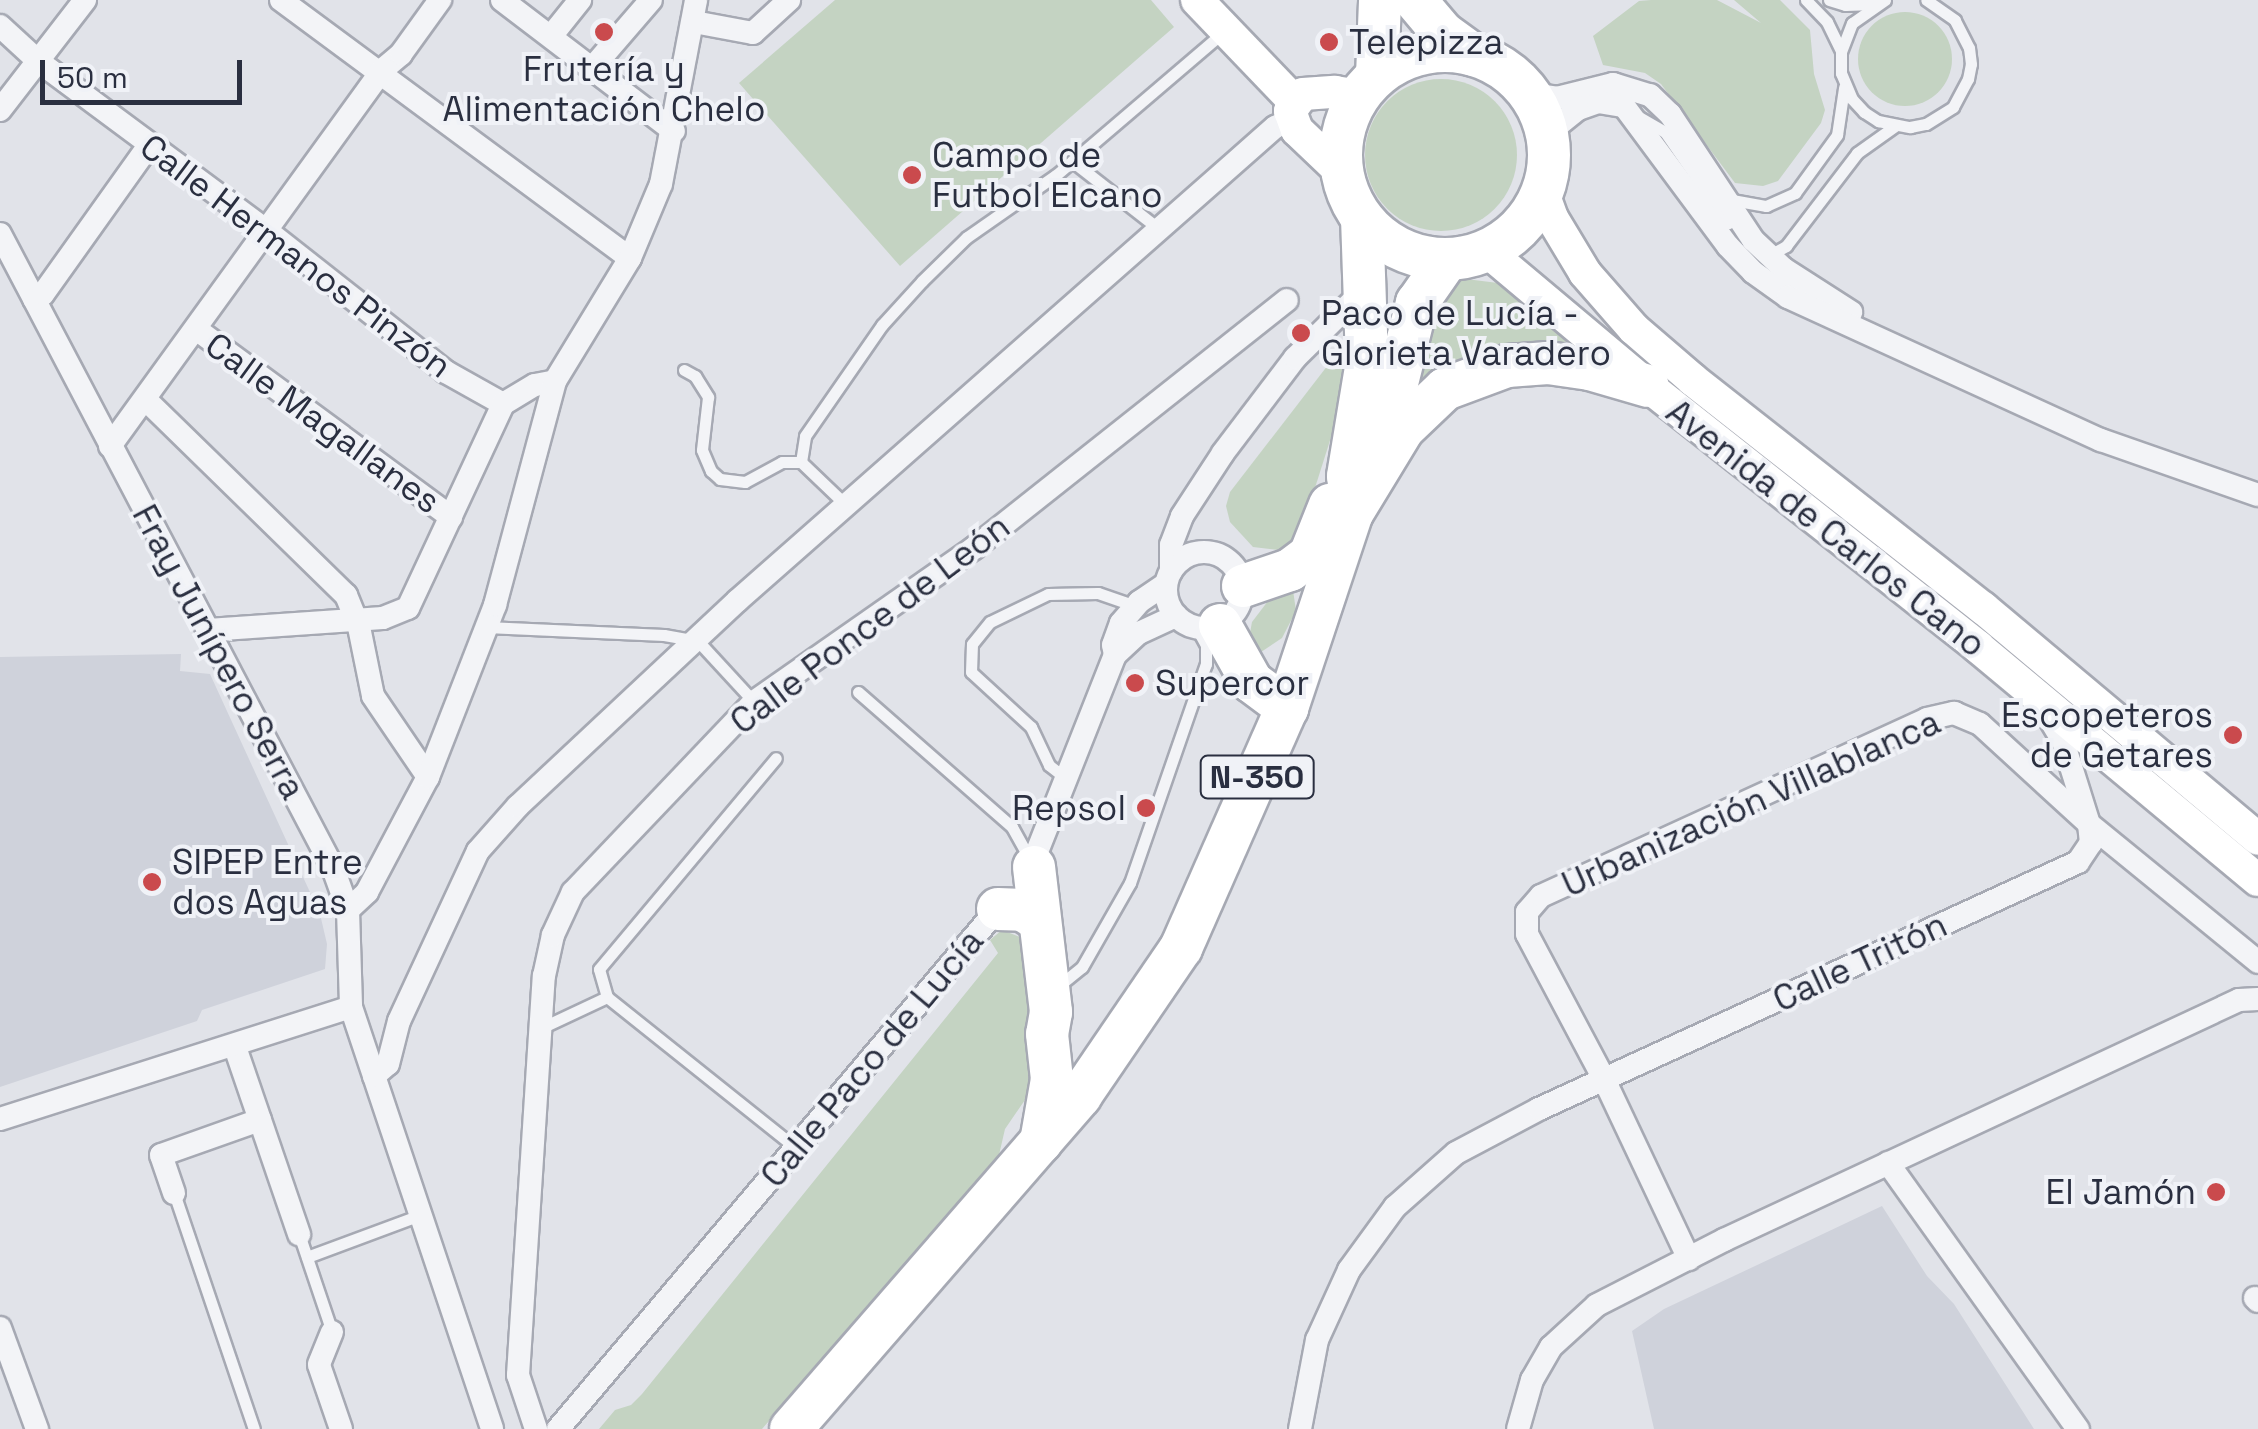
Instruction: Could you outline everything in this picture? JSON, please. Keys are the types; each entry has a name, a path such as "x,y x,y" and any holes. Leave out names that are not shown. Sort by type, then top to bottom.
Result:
{"highway":[{"name":"N-350","path":"1358,490 1367,362 1367,287 1362,220 1341,172 1342,133 1368,86 1380,0"},
{"path":"1416,0 1443,33 1514,77 1530,94"},
{"path":"1368,86 1412,56 1443,52 1473,55"},
{"name":"N-350","path":"792,1429 1041,1142 1131,1027 1181,948 1287,708 1417,303 1467,256 1521,228 1542,193 1548,174 1547,134 1530,94"},
{"name":"N-350","path":"1362,220 1400,250 1467,256"},
{"path":"1243,586 1290,570 1310,555 1335,489 1358,490 1421,408 1445,389 1473,375 1548,363 1590,369 1648,386"},
{"path":"1208,627 1252,682 1287,708"},
{"path":"1034,866 1050,1002 1047,1034 1052,1078 1041,1142"},
{"path":"998,910 1023,910 1040,921"},
{"path":"1050,1002 1078,1041 1096,1045 1131,1027"}],"street":[{"path":"0,110 85,0"},
{"path":"281,0 630,258"},
{"path":"110,446 381,71 401,54 440,0"},
{"path":"502,0 594,66 674,131"},
{"path":"552,35 580,0"},
{"path":"594,66 651,0"},
{"path":"348,910 367,892 428,777 486,626 555,381 630,258 661,184 695,11 753,33 789,0"},
{"path":"1197,0 1341,172"},
{"name":"Calle Hermanos Pinzón","path":"0,26 38,61 267,231 446,372 503,404"},
{"path":"1530,94 1557,98 1603,85 1634,86 1670,114 1753,240 1771,257 1890,340"},
{"path":"374,1076 388,1064 399,1022 478,851 603,723 1292,111 1318,92 1368,86"},
{"path":"1547,134 1558,120 1598,102 1624,106 1708,223 1752,272 1788,296 2101,440 2258,495"},
{"path":"34,300 43,294 150,144"},
{"name":"Avenida de Carlos Cano","path":"1542,193 1552,218 1585,273 1634,328 1693,380 1983,608 2258,840"},
{"name":"Fray Junípero Serra","path":"0,234 333,868 348,910 351,1007 489,1424"},
{"name":"Avenida de Carlos Cano","path":"1467,256 1648,386 2034,694 2258,880"},
{"path":"1135,606 1168,578 1189,555 1213,552 1234,564 1243,586 1238,610 1208,627 1176,616 1169,607 1168,578 1171,545 1182,516 1223,452 1296,358 1367,287"},
{"name":"Calle Ponce de León","path":"536,1429 518,1374 540,1028 544,976 553,935 573,892 754,702 974,548 1287,300"},
{"name":"Calle Magallanes","path":"196,329 451,517"},
{"path":"208,630 383,618 408,608 503,404 535,385 555,381"},
{"path":"145,399 346,595 356,620 373,696 428,777"},
{"name":"Calle Paco de Lucía","path":"560,1427 1034,866 1115,655 1116,632 1135,606"},
{"path":"1115,655 1139,633 1176,616"},
{"path":"2034,694 2063,741 2090,824"},
{"name":"Urbanización Villablanca","path":"1689,1259 1604,1079 1527,934 1528,912 1541,896 1940,714 1954,713 1980,724 2090,824 2258,962"},
{"name":"Calle Tritón","path":"1300,1429 1317,1340 1349,1270 1395,1208 1456,1153 1604,1079 2078,862 2091,843 2090,824"},
{"path":"1518,1429 1532,1380 1550,1347 1597,1305 1888,1163 2248,999 2258,983"},
{"path":"0,1119 351,1007"},
{"path":"235,1047 299,1234"},
{"path":"174,1193 161,1154 260,1120"},
{"path":"1888,1163 2078,1429"},
{"path":"332,1332 319,1365 341,1429"},
{"path":"2,1337 37,1429"}],"lane":[{"path":"1721,193 1754,207 1782,202 1796,193 1836,135 1844,84 1841,51 1827,22 1806,0"},
{"path":"1829,0 1845,5 1880,2"},
{"path":"1844,84 1864,112 1894,126 1910,127 1940,117 1962,94 1971,64 1970,48 1947,4 1926,0"},
{"path":"1841,51 1852,24 1880,2"},
{"path":"801,462 804,436 896,310 967,237 1072,162 1226,30"},
{"path":"1634,115 1665,132 1738,237 1762,256 1771,257 1786,246 1857,153 1894,126"},
{"path":"1072,162 1160,230"},
{"path":"684,370 695,376 708,397 702,450 704,461 720,479 745,482 782,462 801,462 846,506"},
{"path":"1068,780 1049,765 1031,727 970,672 972,644 990,622 1048,594 1098,593 1135,606"},
{"path":"486,626 664,635 698,642 754,702"},
{"path":"1050,1002 1082,967 1130,883 1206,664 1208,627"},
{"path":"858,692 1012,827 1034,866"},
{"path":"776,758 598,969 607,997 796,1148"},
{"path":"540,1028 607,997"},
{"path":"174,1193 254,1429"},
{"path":"307,1257 422,1215"},
{"path":"299,1234 332,1332"}],"shaded area":[{"name":"SIPEP Entre dos Aguas","path":"181,654 180,671 210,674 320,914 327,944 325,969 202,1010 197,1021 0,1087 0,657"},
{"path":"1882,1206 1927,1276 1954,1304 2034,1429 1654,1429 1632,1331 1664,1309"}],"green space":[{"name":"Campo de Futbol Elcano","path":"835,0 1151,0 1174,27 900,266 739,83"},
{"path":"1717,0 1761,23 1734,0 1780,0 1810,30 1814,74 1825,110 1821,123 1778,181 1763,186 1735,183 1661,84 1645,73 1603,65 1593,36 1639,1"},
{"path":"1905,12 1923,16 1938,26 1948,41 1952,59 1948,77 1938,92 1923,102 1905,106 1887,102 1872,92 1862,77 1858,59 1862,41 1872,26 1887,16"},
{"path":"1441,79 1470,85 1495,101 1511,126 1517,155 1511,184 1495,209 1470,225 1441,231 1412,225 1387,209 1371,184 1365,155 1371,126 1387,101 1412,85"},
{"path":"1466,279 1498,283 1518,294 1581,352 1404,410 1412,352 1452,284"},
{"path":"1348,339 1333,431 1301,532 1279,550 1253,547 1230,522 1226,506 1230,492"},
{"path":"1293,590 1296,611 1282,638 1261,652 1250,633 1252,622 1268,601"},
{"path":"1002,930 1020,937 1025,951 1040,1078 1005,1129 999,1155 762,1429 599,1429 615,1410 631,1405 642,1394 998,953 990,940"}],"place":[{"name":"Frutería y Alimentación Chelo","path":"604,32"},
{"name":"Telepizza","path":"1329,42"},
{"name":"Campo de Futbol Elcano","path":"912,175"},
{"name":"Paco de Lucía - Glorieta Varadero","path":"1301,333"},
{"name":"Supercor","path":"1135,683"},
{"name":"Escopeteros de Getares","path":"2233,735"},
{"name":"Repsol","path":"1146,808"},
{"name":"SIPEP Entre dos Aguas","path":"152,882"},
{"name":"El Jamón","path":"2216,1192"}]}
